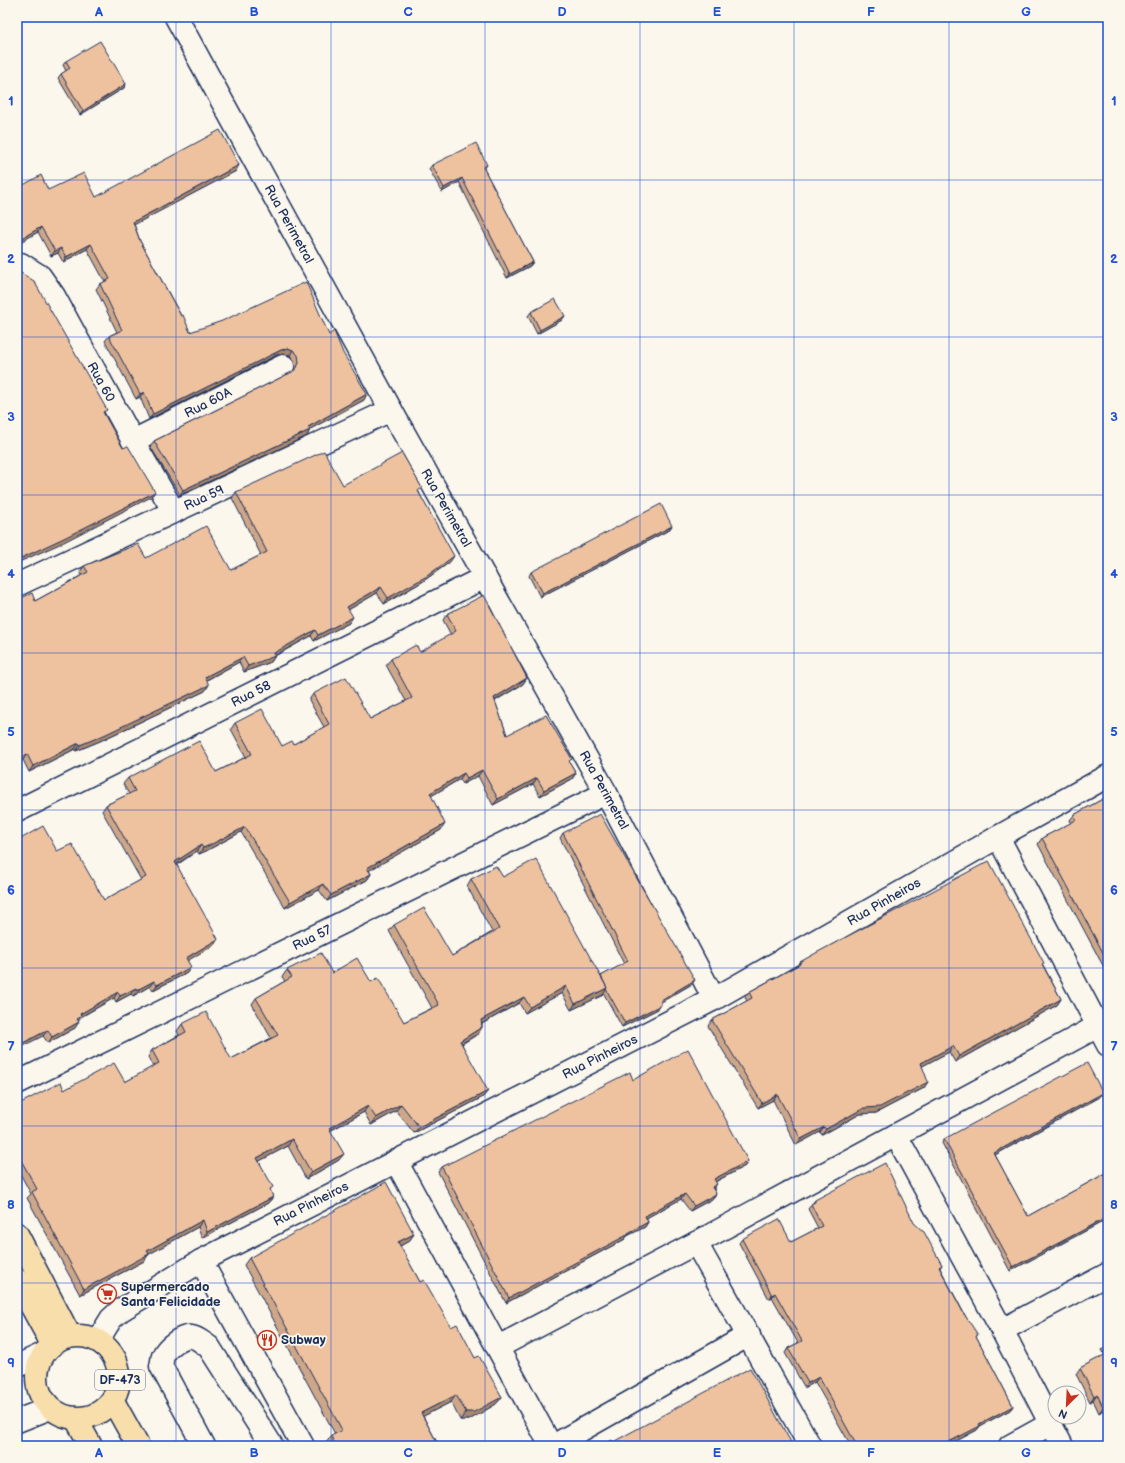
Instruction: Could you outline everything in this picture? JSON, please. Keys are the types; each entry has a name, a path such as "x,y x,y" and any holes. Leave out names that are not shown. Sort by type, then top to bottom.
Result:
{"main road":[{"path":"17,1234 55,1344"},
{"path":"17,1280 55,1344"},
{"path":"91,1446 76,1419 62,1415 50,1408 42,1398 37,1386 37,1369 55,1344 85,1336 98,1340"},
{"name":"DF-473","path":"76,1419 93,1416 104,1410 113,1401 120,1379 115,1357 98,1340"},
{"path":"113,1401 138,1446"}],"street":[{"name":"Rua Perimetral","path":"176,17 391,410 606,793 714,999"},
{"name":"Rua 60","path":"17,266 21,264 40,276 54,296 133,441 174,512"},
{"name":"Rua 60A","path":"133,441 283,366"},
{"name":"Rua 59","path":"17,585 391,410"},
{"name":"Rua 58","path":"17,811 485,577"},
{"name":"Rua Pinheiros","path":"98,1340 111,1319 120,1310 201,1261 714,999 1108,776"},
{"name":"Rua 57","path":"17,1083 606,793"},
{"path":"998,837 1108,1045"},
{"path":"498,1348 1098,1026"},
{"path":"896,1135 1002,1330 1047,1418"},
{"path":"396,1161 552,1446 749,1335"},
{"path":"696,1243 810,1446"},
{"path":"201,1261 303,1446"},
{"path":"1002,1330 1108,1274"},
{"path":"204,1446 161,1366 163,1356 168,1349 180,1340 190,1336 209,1347 272,1446"},
{"path":"17,1366 55,1344"},
{"path":"17,1420 50,1408"},
{"path":"1010,1446 1048,1425"},
{"path":"1051,1425 1062,1446"}],"building":[{"path":"100,41 126,84 83,111 61,74 70,68 66,61"},
{"path":"220,130 239,165 133,222 140,241 181,316 183,315 190,332 222,321 306,282 329,335 334,331 343,353 367,394 308,427 310,430 183,490 154,441 292,372 297,368 299,362 298,355 293,350 288,348 281,350 153,414 144,392 140,394 109,336 122,330 100,284 110,279 91,244 66,257 61,248 55,251 41,227 17,241 17,186 18,188 41,175 48,190 84,173 96,197"},
{"path":"476,143 487,165 483,167 533,262 510,274 462,178 444,188 432,165"},
{"path":"17,272 34,281 107,410 103,412 123,448 128,446 155,492 17,560"},
{"path":"555,299 565,316 540,330 531,312"},
{"path":"324,451 343,485 402,453 422,488 418,491 454,556 427,576 388,598 381,587 347,607 353,617 318,635 315,630 274,653 275,656 248,666 243,657 205,677 209,685 104,735 80,745 79,743 33,766 27,754 17,760 17,600 32,593 35,601 88,572 84,566 138,544 146,558 206,526 231,570 267,552 236,492"},
{"path":"661,504 672,526 543,593 531,572"},
{"path":"484,595 527,678 494,698 507,735 546,715 572,759 569,761 576,773 544,790 537,778 498,799 482,770 467,778 464,773 430,793 445,824 367,868 371,874 331,895 323,884 290,902 245,827 203,848 201,845 175,862 218,939 186,958 191,967 157,985 154,981 137,990 136,988 120,996 118,992 80,1014 81,1017 77,1019 79,1022 52,1037 48,1030 17,1046 17,841 43,826 57,851 72,844 104,900 146,877 106,805 135,791 128,778 199,741 216,772 252,754 235,723 262,709 282,746 292,741 294,744 329,724 313,694 346,677 370,719 412,698 391,659 416,645 420,652 456,631 447,614"},
{"path":"1108,796 1108,962 1042,838 1076,820 1074,815"},
{"path":"600,814 695,980 661,1000 661,1005 625,1023 606,989 607,988 601,976 628,961 563,833"},
{"path":"536,859 607,988 575,1004 566,986 530,1007 524,997 481,1020 482,1027 460,1041 488,1091 419,1127 401,1104 376,1118 368,1106 329,1128 344,1154 311,1172 292,1139 257,1158 273,1187 270,1189 273,1197 207,1232 203,1220 147,1251 149,1254 84,1289 32,1192 37,1189 17,1153 17,1105 61,1082 64,1090 114,1063 125,1082 159,1063 152,1050 186,1032 182,1024 206,1012 231,1059 278,1035 256,998 292,977 287,970 321,953 332,973 357,958 371,982 378,978 404,1022 439,1005 394,925 424,908 452,956 499,929 471,879 496,866 503,877"},
{"path":"989,861 1044,963 1042,964 1061,999 959,1056 953,1046 921,1063 928,1082 880,1107 864,1108 826,1129 824,1127 801,1139 777,1094 762,1103 712,1020 752,998 749,992 800,964 800,962"},
{"path":"688,1049 748,1161 714,1179 717,1184 712,1187 716,1194 694,1206 685,1194 645,1216 648,1222 628,1233 629,1234 509,1298 442,1167 630,1072 633,1080"},
{"path":"1087,1063 1103,1093 994,1153 1028,1216 1108,1172 1108,1217 1013,1267 944,1139"},
{"path":"885,1163 914,1223 924,1232 942,1265 939,1267 964,1314 978,1335 976,1336 1013,1406 979,1424 980,1426 941,1446 857,1446 819,1377 808,1383 788,1348 802,1341 775,1293 772,1295 742,1239 779,1219 791,1242 822,1226 811,1204 815,1202 815,1200"},
{"path":"386,1182 414,1234 398,1242 420,1282 424,1280 451,1327 457,1324 475,1358 479,1356 502,1397 474,1412 466,1412 456,1395 421,1413 439,1446 336,1446 331,1436 342,1430 249,1258"},
{"path":"1108,1353 1108,1404 1103,1407 1097,1394 1094,1396 1080,1368"},
{"path":"750,1368 793,1446 600,1446 612,1440 613,1442"}],"place":[{"name":"Supermercado Santa Felicidade","path":"107,1294"},
{"name":"Subway","path":"267,1340"}]}
